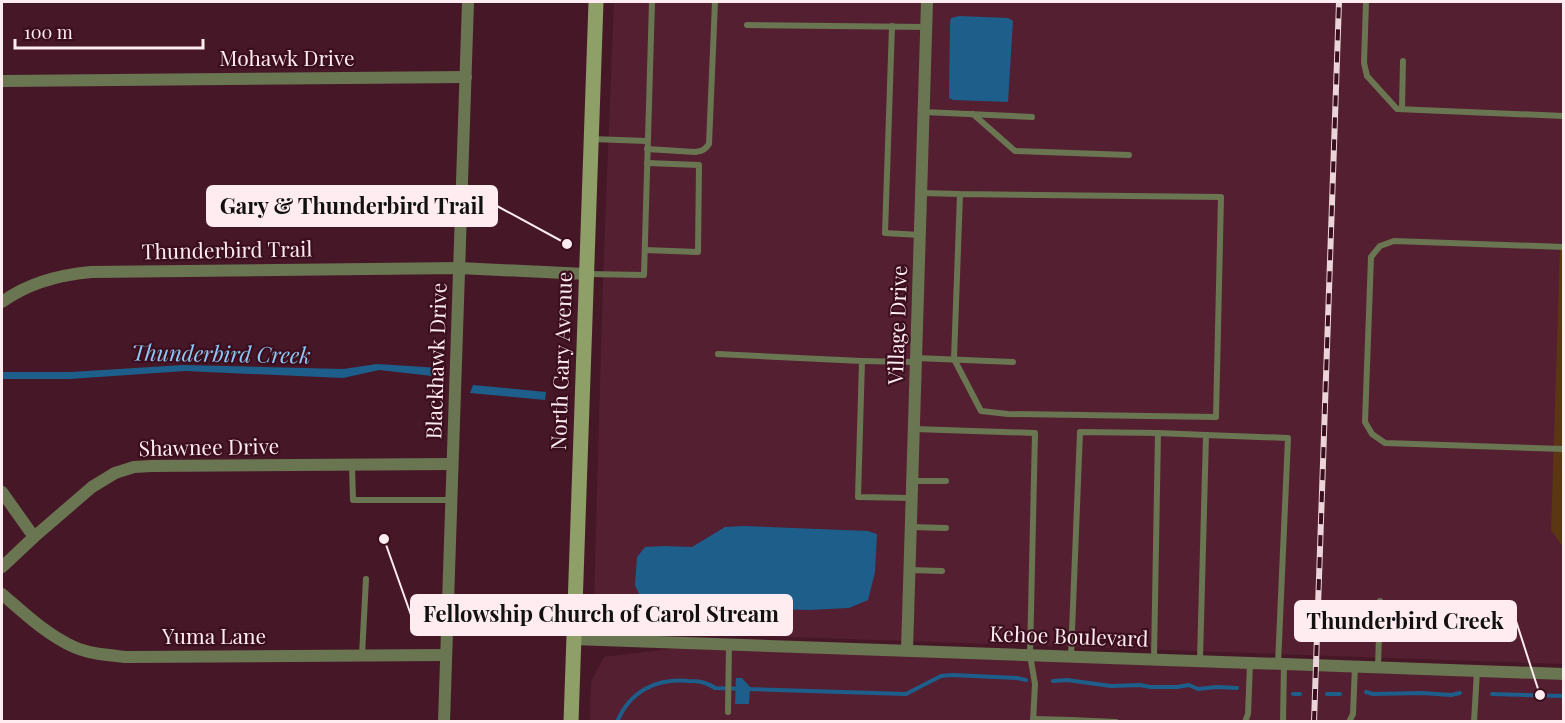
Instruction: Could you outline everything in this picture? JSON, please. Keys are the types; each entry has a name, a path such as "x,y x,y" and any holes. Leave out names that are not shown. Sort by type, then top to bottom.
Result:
{"street":[{"name":"Blackhawk Drive","path":"444,722 468,2"},
{"name":"North Gary Avenue","path":"571,722 596,2"},
{"name":"Village Drive","path":"907,650 927,2"},
{"name":"Mohawk Drive","path":"2,81 466,77"},
{"name":"Thunderbird Trail","path":"2,302 39,282 58,276 91,272 459,268 586,274"},
{"name":"Shawnee Drive","path":"2,567 92,487 115,473 134,468 453,464"},
{"path":"2,492 34,537"},
{"name":"Yuma Lane","path":"2,594 59,640 102,655 126,657 446,655"},
{"name":"Kehoe Boulevard","path":"573,639 1563,674"}],"lane":[{"path":"586,274 644,275 652,2"},
{"path":"647,149 695,152 702,151 709,144 715,2"},
{"path":"1366,2 1364,63 1367,76 1397,108 1563,116"},
{"path":"747,25 927,27"},
{"path":"892,27 885,233 920,235"},
{"path":"1402,109 1403,61"},
{"path":"924,112 1032,117"},
{"path":"973,114 1015,151 1128,155"},
{"path":"591,139 647,141"},
{"path":"645,250 698,252 699,165 647,163"},
{"path":"921,193 1221,197 1216,417 1008,414 981,411 954,359 960,194"},
{"path":"1563,247 1394,241 1380,246 1371,257 1365,422 1372,434 1384,443 1563,449"},
{"path":"718,354 862,361 954,359 1013,362"},
{"path":"862,361 858,497 912,498"},
{"path":"914,429 1035,433 1030,655 1035,684 1033,720 1116,722"},
{"path":"1071,657 1080,432 1288,438 1281,664 1282,722"},
{"path":"1154,659 1158,433"},
{"path":"1200,660 1206,435"},
{"path":"352,465 353,500 451,500"},
{"path":"912,481 946,481"},
{"path":"911,527 946,528"},
{"path":"909,570 942,571"},
{"path":"362,656 366,579"},
{"path":"1378,667 1380,602"},
{"path":"728,712 729,644"},
{"path":"1245,722 1248,714 1250,662"},
{"path":"1349,722 1353,714 1355,666"},
{"path":"1474,722 1477,671"}],"shaded area":[{"path":"614,2 1563,2 1563,664 622,631 598,619 594,602"},
{"path":"1560,248 1564,248 1563,547 1551,530"},
{"path":"679,648 1564,680 1563,722 590,722 591,682 604,657"}],"water":[{"path":"959,16 1008,18 1013,21 1008,102 949,98 950,22 951,18"},
{"path":"377,364 440,368 441,377 379,370 343,378 185,371 70,379 2,379 2,372 71,372 183,365 343,369"},
{"path":"473,385 546,392 545,400 470,393"},
{"path":"725,527 868,531 877,534 875,572 868,600 849,608 749,610 666,607 647,601 639,594 635,585 637,557 645,547 692,547"},
{"path":"736,678 742,678 750,687 749,704 735,704"}],"waterway":[{"name":"Thunderbird Creek","path":"617,722 622,711 637,695 655,684 666,682 699,682 715,688 906,694 941,676 1026,680"},
{"name":"Thunderbird Creek","path":"1053,681 1067,680 1111,686 1177,687 1189,685 1198,689 1237,688"},
{"name":"Thunderbird Creek","path":"1366,692 1451,695 1460,693"},
{"name":"Thunderbird Creek","path":"1293,694 1300,694"},
{"name":"Thunderbird Creek","path":"1327,694 1340,694"},
{"name":"Thunderbird Creek","path":"1492,694 1564,696"}],"railway":[{"path":"1314,722 1339,2"}],"place":[{"name":"Gary & Thunderbird Trail","path":"567,244"},
{"name":"Fellowship Church of Carol Stream","path":"384,539"},
{"name":"Thunderbird Creek","path":"1540,695"}]}
